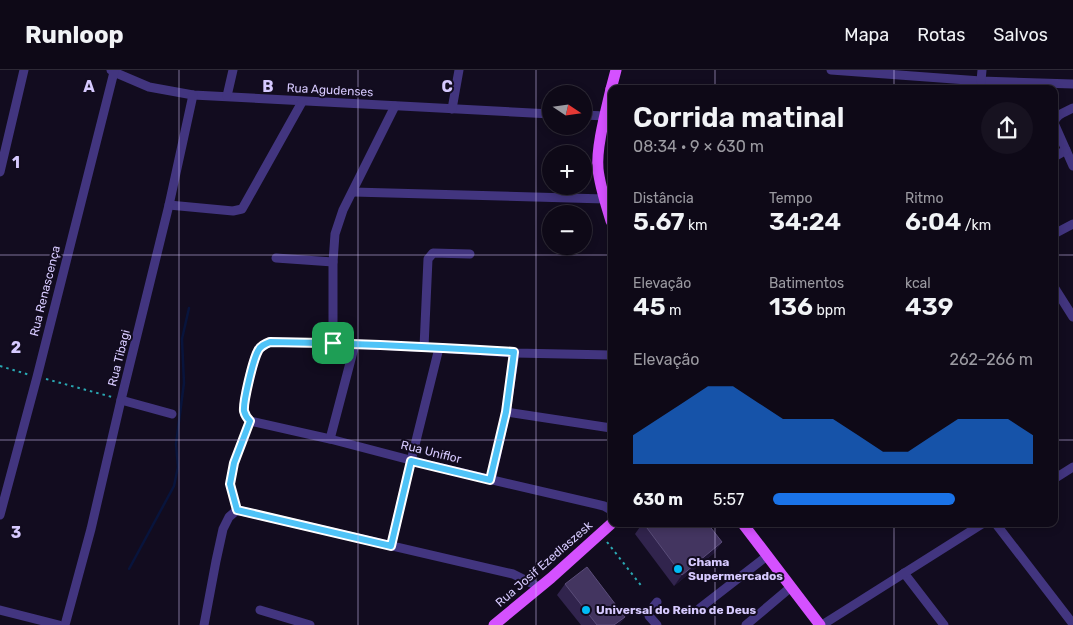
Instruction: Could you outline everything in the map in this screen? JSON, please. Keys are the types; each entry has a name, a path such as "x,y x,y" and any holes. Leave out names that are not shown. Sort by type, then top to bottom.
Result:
{"main road":[{"path":"612,85 616,70"},
{"path":"608,102 599,149 598,167 608,210"},
{"name":"Rua Josif Ezedlaszesk","path":"494,625 608,527"},
{"path":"745,527 821,625"}],"street":[{"path":"0,172 24,70"},
{"path":"227,96 233,70"},
{"path":"452,109 459,70"},
{"path":"831,70 981,81 1073,84"},
{"path":"981,81 982,70"},
{"name":"Rua Agudenses","path":"113,71 149,87 193,95 542,114"},
{"name":"Rua Renascença","path":"0,515 37,377 113,71"},
{"name":"Rua Tibagi","path":"65,625 92,529 121,400 169,205 193,95"},
{"path":"169,205 233,212 242,209 302,102"},
{"path":"333,343 335,234 343,210 395,106"},
{"path":"1058,116 1073,108"},
{"path":"592,116 605,116"},
{"path":"1058,131 1073,166"},
{"path":"1058,155 1066,150"},
{"path":"353,192 605,199"},
{"path":"1058,232 1073,224"},
{"path":"424,347 428,259 433,253 470,254"},
{"path":"276,258 333,262"},
{"path":"1058,293 1073,317"},
{"path":"248,419 244,410 244,404 252,371 258,351 264,344 270,342 608,355"},
{"path":"330,439 355,344"},
{"path":"391,546 440,348"},
{"path":"490,480 506,412 514,352"},
{"path":"121,400 172,414"},
{"path":"506,412 608,428"},
{"name":"Rua Uniflor","path":"248,419 411,461 608,508"},
{"path":"1058,476 1073,467"},
{"path":"204,625 223,529 229,517 237,510 514,574 539,587"},
{"path":"821,625 977,527"},
{"path":"998,527 1073,624"},
{"path":"700,608 767,556"},
{"path":"904,573 944,625"},
{"path":"746,625 790,587"},
{"path":"657,602 649,612 649,616 657,625"},
{"path":"0,610 59,625"},
{"path":"260,610 310,625"}],"path":[{"path":"0,366 121,400"},
{"path":"237,510 230,484 234,463 248,419"},
{"path":"601,534 643,588"}],"building":[{"name":"Chama Supermercados","path":"646,527 710,527 722,542 682,575"},
{"path":"587,567 625,617 614,625 597,625 565,584"}],"waterway":[{"path":"129,569 174,486 178,467 176,444 184,383 182,339 189,308"}],"place":[{"name":"Chama Supermercados","path":"678,569"},
{"name":"Universal do Reino de Deus","path":"586,610"}],"route":[{"path":"270,342 333,343 514,352 506,412 490,480 411,461 391,546 237,510 230,484 234,463 250,421 246,417 244,404 258,351 264,344 270,342"}]}
